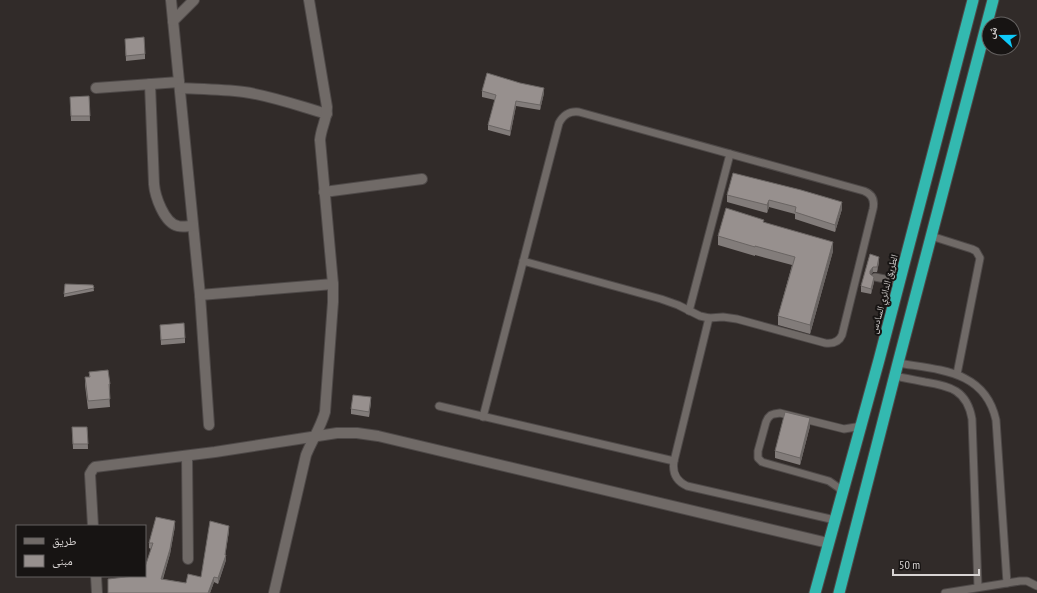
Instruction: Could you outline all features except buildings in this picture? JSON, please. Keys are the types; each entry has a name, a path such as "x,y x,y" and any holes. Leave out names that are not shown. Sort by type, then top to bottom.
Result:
{"highway":[{"name":"الطريق الدائري السادس","path":"815,593 879,360 973,0"},
{"path":"839,593 894,376 993,0"},
{"path":"879,360 898,363"},
{"path":"875,372 894,376"}],"street":[{"path":"171,0 200,295 209,425"},
{"path":"173,22 194,0"},
{"path":"274,593 306,455 314,436 320,428 325,412 332,316 332,284 320,140 322,127 327,114 327,107 309,0"},
{"path":"96,88 150,84 230,90 263,96 327,114"},
{"path":"150,84 154,184 157,199 168,220 172,224 176,226 193,226"},
{"path":"324,192 422,179"},
{"path":"200,295 332,284"},
{"path":"93,525 90,474 93,469 98,466 187,456 346,432 367,434 828,543"},
{"path":"187,456 188,560"},
{"path":"96,577 96,593"}],"lane":[{"path":"483,417 523,261 559,123 566,114 575,111 579,112 864,190 870,194 874,201 842,335 839,340 833,343 825,343 737,319 709,318 700,316 661,299 523,261"},
{"path":"689,311 730,154"},
{"path":"931,236 972,248 976,251 980,258 957,374"},
{"path":"858,272 866,274"},
{"path":"876,277 899,282"},
{"path":"709,318 674,461 673,467 676,478 687,486 835,520"},
{"path":"898,363 948,371 957,374 969,380 980,389 994,411 996,420 1007,583"},
{"path":"894,376 948,386 960,394 971,412 978,588"},
{"path":"439,406 674,461"},
{"path":"842,494 839,488 829,481 762,462 758,458 758,451 768,418 774,414 780,413 844,429 856,427 861,424"},
{"path":"945,593 1020,581 1027,581 1037,586"}]}
